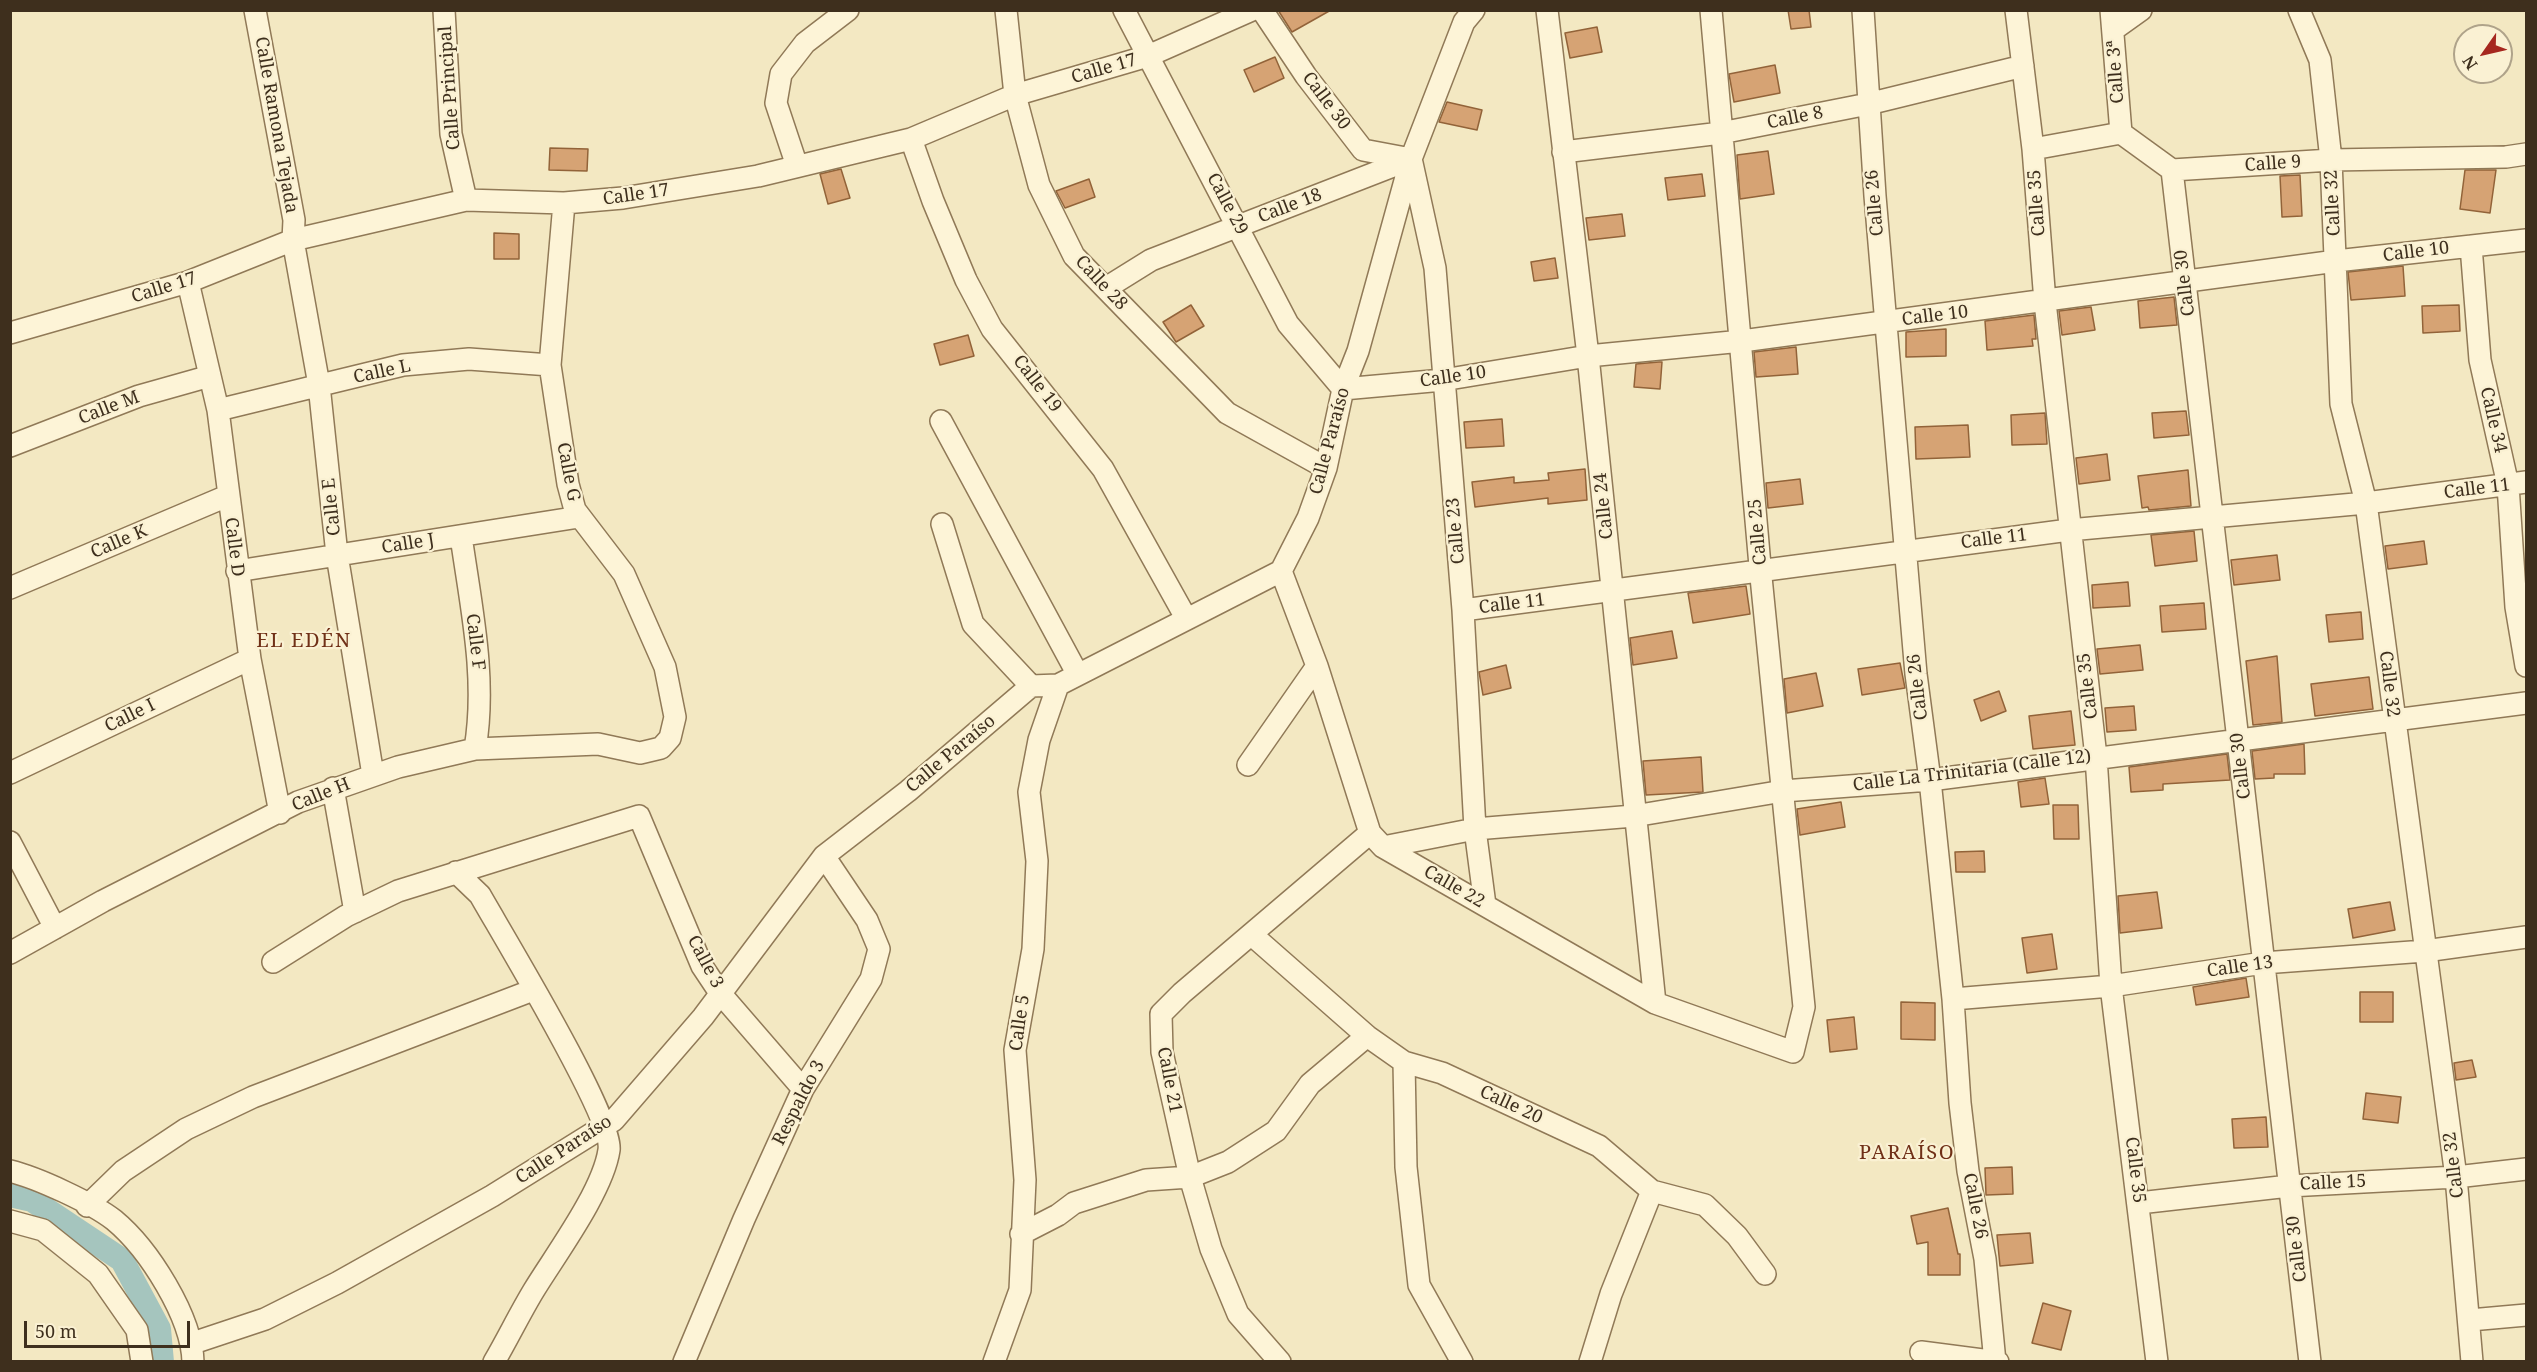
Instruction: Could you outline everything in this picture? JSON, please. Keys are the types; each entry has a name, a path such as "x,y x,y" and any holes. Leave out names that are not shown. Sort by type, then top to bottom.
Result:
{"street":[{"name":"Calle Ramona Tejada","path":"255,10 294,220 293,240"},
{"name":"Calle Principal","path":"444,10 452,134 466,200"},
{"path":"797,166 776,103 781,74 805,43 848,10"},
{"name":"Calle 28","path":"1006,10 1015,95 1038,185 1074,255 1227,413 1326,468"},
{"name":"Calle 29","path":"1124,10 1288,324 1342,389"},
{"name":"Calle 17","path":"10,333 188,282 293,240 466,200 564,203 623,198 758,176 911,139 1015,95 1148,56 1252,10"},
{"name":"Calle 30","path":"1262,10 1306,76 1363,150 1411,159"},
{"name":"Calle 24","path":"1547,10 1588,356 1655,1003"},
{"name":"Calle 25","path":"1711,10 1720,133 1742,341 1761,570 1804,1007 1793,1052"},
{"name":"Calle 26","path":"1863,10 1885,322 1916,674 1930,780 1953,999 1968,1171 1985,1259 1996,1361"},
{"name":"Calle 35","path":"2016,10 2033,149 2045,303 2069,530 2096,757 2111,986 2157,1362"},
{"path":"2112,20 2141,10"},
{"name":"Calle 32","path":"2299,10 2320,60 2331,160 2340,404 2366,503 2456,1177 2472,1362"},
{"name":"Calle Paraíso","path":"1281,571 1308,518 1326,468 1342,389 1358,351 1411,159 1465,14"},
{"name":"Calle 3ª","path":"2112,20 2121,133"},
{"name":"Calle 8","path":"1563,152 1720,133 1868,104 2023,66"},
{"path":"2033,149 2121,133 2172,170"},
{"name":"Calle 19","path":"911,139 933,201 966,280 992,329 1103,469 1186,618"},
{"name":"Calle 9","path":"2172,170 2331,160 2506,157 2526,154"},
{"name":"Calle 18","path":"1106,288 1151,260 1411,159"},
{"name":"Calle 23","path":"1411,159 1435,268 1463,610 1475,829 1485,905"},
{"name":"Calle 30","path":"2172,170 2310,1362"},
{"name":"Calle G","path":"564,203 550,365 568,484 574,510 624,574 665,667 675,717 670,738 660,748"},
{"name":"Calle E","path":"293,240 319,386 337,555 373,775"},
{"name":"Calle 10","path":"1342,389 1443,380 1588,356 1742,341 2045,303 2336,261 2526,240"},
{"name":"Calle 34","path":"2471,246 2480,360 2517,484 2516,607 2526,666"},
{"name":"Calle D","path":"188,282 218,410 227,496 250,659 280,813"},
{"name":"Calle L","path":"218,410 403,365 458,360 550,365"},
{"name":"Calle M","path":"10,446 140,396 210,376"},
{"path":"941,421 1077,673"},
{"name":"Calle 11","path":"1463,610 2069,530 2366,503 2517,484"},
{"name":"Calle K","path":"10,588 227,496"},
{"name":"Calle J","path":"237,571 579,517"},
{"path":"942,524 973,624 1032,686 1058,685 1077,673 1281,571 1317,666 1377,840"},
{"name":"Calle F","path":"461,536 480,673 479,725 474,749"},
{"name":"Calle I","path":"10,773 250,659"},
{"path":"1248,765 1317,666"},
{"name":"Calle 5","path":"994,1362 1020,1290 1025,1180 1015,1050 1034,949 1037,861 1029,792 1039,740 1058,685"},
{"name":"Calle Paraíso","path":"193,1352 337,1284 492,1196 614,1120 720,993 824,856 908,791 1032,686"},
{"name":"Calle La Trinitaria (Calle 12)","path":"1377,840 1475,829 1634,816 1783,791 1930,780 2526,703"},
{"name":"Calle H","path":"10,953 298,802 373,775 474,749 598,744 640,753 660,748"},
{"path":"333,788 355,912"},
{"name":"Calle 3","path":"456,872 639,816 702,966 720,993 803,1089"},
{"name":"Calle 22","path":"1377,840 1655,1003 1793,1052"},
{"name":"Calle 21","path":"1280,1362 1238,1314 1211,1250 1190,1177 1161,1052 1161,1014 1182,993 1252,935 1377,840"},
{"path":"10,842 55,928"},
{"name":"Respaldo 3","path":"684,1362 744,1219 803,1089 871,979 879,949 867,920 824,856"},
{"path":"273,962 355,912 398,891 456,872 480,895 533,990 605,1125 610,1149 576,1224 533,1291 494,1362"},
{"name":"Calle 20","path":"1252,935 1366,1036 1404,1062 1442,1073 1599,1146 1653,1191 1705,1205 1737,1236 1765,1274"},
{"name":"Calle 13","path":"1953,999 2111,986 2264,963 2425,951 2526,937"},
{"path":"87,1206 123,1172 186,1129 253,1098 533,990"},
{"path":"1022,1234 1058,1215 1074,1203 1146,1180 1190,1177 1228,1162 1276,1131 1310,1084 1366,1036"},
{"path":"1404,1062 1406,1167 1419,1285 1462,1362"},
{"name":"Calle 15","path":"2139,1203 2289,1186 2456,1177 2526,1169"},
{"path":"10,1171 35,1177 114,1220 161,1274 193,1352"},
{"path":"1590,1362 1611,1294 1653,1191"},
{"path":"10,1221 43,1230 99,1274 137,1330 142,1362"},
{"path":"2469,1320 2526,1315"},
{"path":"1922,1352 1996,1361"}],"building":[{"path":"1278,10 1331,10 1292,32"},
{"path":"1788,10 1809,10 1811,27 1791,29"},
{"path":"1597,27 1602,52 1570,58 1565,33"},
{"path":"1275,57 1284,78 1254,92 1244,70"},
{"path":"1775,65 1780,93 1734,102 1729,74"},
{"path":"1447,102 1482,110 1477,130 1439,122"},
{"path":"550,148 588,149 587,171 549,170"},
{"path":"1768,151 1774,194 1740,199 1737,155"},
{"path":"841,169 850,198 828,204 820,174"},
{"path":"2465,170 2496,170 2490,213 2460,209"},
{"path":"1702,174 1705,196 1668,200 1665,178"},
{"path":"2300,175 2302,216 2282,217 2280,176"},
{"path":"1089,179 1095,197 1065,208 1056,191"},
{"path":"1622,214 1625,236 1589,240 1586,218"},
{"path":"494,233 519,234 519,259 494,259"},
{"path":"1555,258 1558,278 1534,281 1531,262"},
{"path":"2403,266 2405,296 2351,300 2348,272"},
{"path":"2174,297 2177,325 2140,328 2138,301"},
{"path":"1191,305 1204,326 1176,342 1163,322"},
{"path":"2459,305 2460,331 2423,333 2422,306"},
{"path":"2091,307 2095,330 2062,335 2059,311"},
{"path":"2034,315 2036,339 2032,339 2033,346 1987,350 1985,321"},
{"path":"1946,329 1946,356 1906,357 1906,332"},
{"path":"968,335 974,356 940,365 934,344"},
{"path":"1796,347 1798,374 1756,377 1754,352"},
{"path":"1662,362 1660,389 1634,387 1636,364"},
{"path":"2186,411 2189,435 2154,438 2152,413"},
{"path":"2045,413 2047,444 2012,445 2011,415"},
{"path":"1502,419 1504,446 1466,448 1464,422"},
{"path":"1968,425 1970,457 1916,459 1915,427"},
{"path":"2107,454 2110,480 2079,484 2076,458"},
{"path":"1585,469 1587,500 1548,504 1548,498 1475,507 1472,482 1514,477 1514,483 1549,480 1548,473"},
{"path":"2188,470 2191,506 2149,510 2148,507 2142,508 2138,476"},
{"path":"1800,479 1803,504 1768,508 1766,483"},
{"path":"2194,531 2197,561 2155,566 2151,535"},
{"path":"2424,541 2427,564 2388,569 2385,546"},
{"path":"2277,555 2280,580 2234,585 2231,560"},
{"path":"2128,582 2130,606 2093,608 2092,585"},
{"path":"1746,586 1750,614 1693,623 1688,593"},
{"path":"2204,603 2206,629 2162,632 2160,606"},
{"path":"2361,612 2363,639 2329,642 2326,615"},
{"path":"1672,631 1677,658 1633,665 1630,638"},
{"path":"2140,645 2143,670 2100,674 2097,649"},
{"path":"2277,656 2282,722 2253,725 2246,661"},
{"path":"1900,663 1905,688 1862,695 1858,669"},
{"path":"1506,665 1511,688 1483,695 1479,672"},
{"path":"1816,673 1823,706 1787,713 1784,679"},
{"path":"2369,677 2373,709 2315,716 2311,684"},
{"path":"1999,691 2006,711 1981,721 1974,700"},
{"path":"2134,706 2136,730 2107,732 2105,708"},
{"path":"2071,711 2075,745 2033,749 2029,716"},
{"path":"2304,744 2305,774 2274,774 2274,778 2255,779 2252,751"},
{"path":"2227,754 2230,780 2163,784 2163,790 2131,792 2129,767"},
{"path":"1701,757 1703,792 1646,795 1643,761"},
{"path":"2045,778 2049,804 2021,807 2018,782"},
{"path":"1841,802 1845,827 1800,835 1797,809"},
{"path":"2053,805 2078,805 2079,839 2054,839"},
{"path":"1984,851 1985,872 1956,872 1955,852"},
{"path":"2157,892 2162,928 2120,933 2118,896"},
{"path":"2390,902 2395,930 2353,938 2348,909"},
{"path":"2052,934 2057,969 2027,973 2022,938"},
{"path":"2246,978 2249,997 2196,1005 2193,987"},
{"path":"2360,992 2393,992 2393,1022 2360,1022"},
{"path":"1901,1002 1935,1003 1935,1040 1901,1039"},
{"path":"1854,1017 1857,1049 1830,1052 1827,1020"},
{"path":"2472,1060 2476,1077 2456,1080 2454,1063"},
{"path":"2366,1093 2401,1097 2398,1123 2363,1119"},
{"path":"2266,1117 2268,1147 2234,1148 2232,1119"},
{"path":"2012,1167 2013,1194 1986,1195 1985,1168"},
{"path":"1948,1208 1958,1254 1960,1254 1960,1275 1928,1275 1928,1242 1917,1244 1911,1216"},
{"path":"2030,1233 2033,1263 2000,1266 1997,1235"},
{"path":"2043,1303 2071,1311 2061,1350 2032,1343"}],"waterway":[{"path":"10,1195 32,1200 122,1260 159,1329 162,1362"}],"district":[{"name":"EL EDÉN","path":"304,641"},
{"name":"PARAÍSO","path":"1907,1153"}]}
